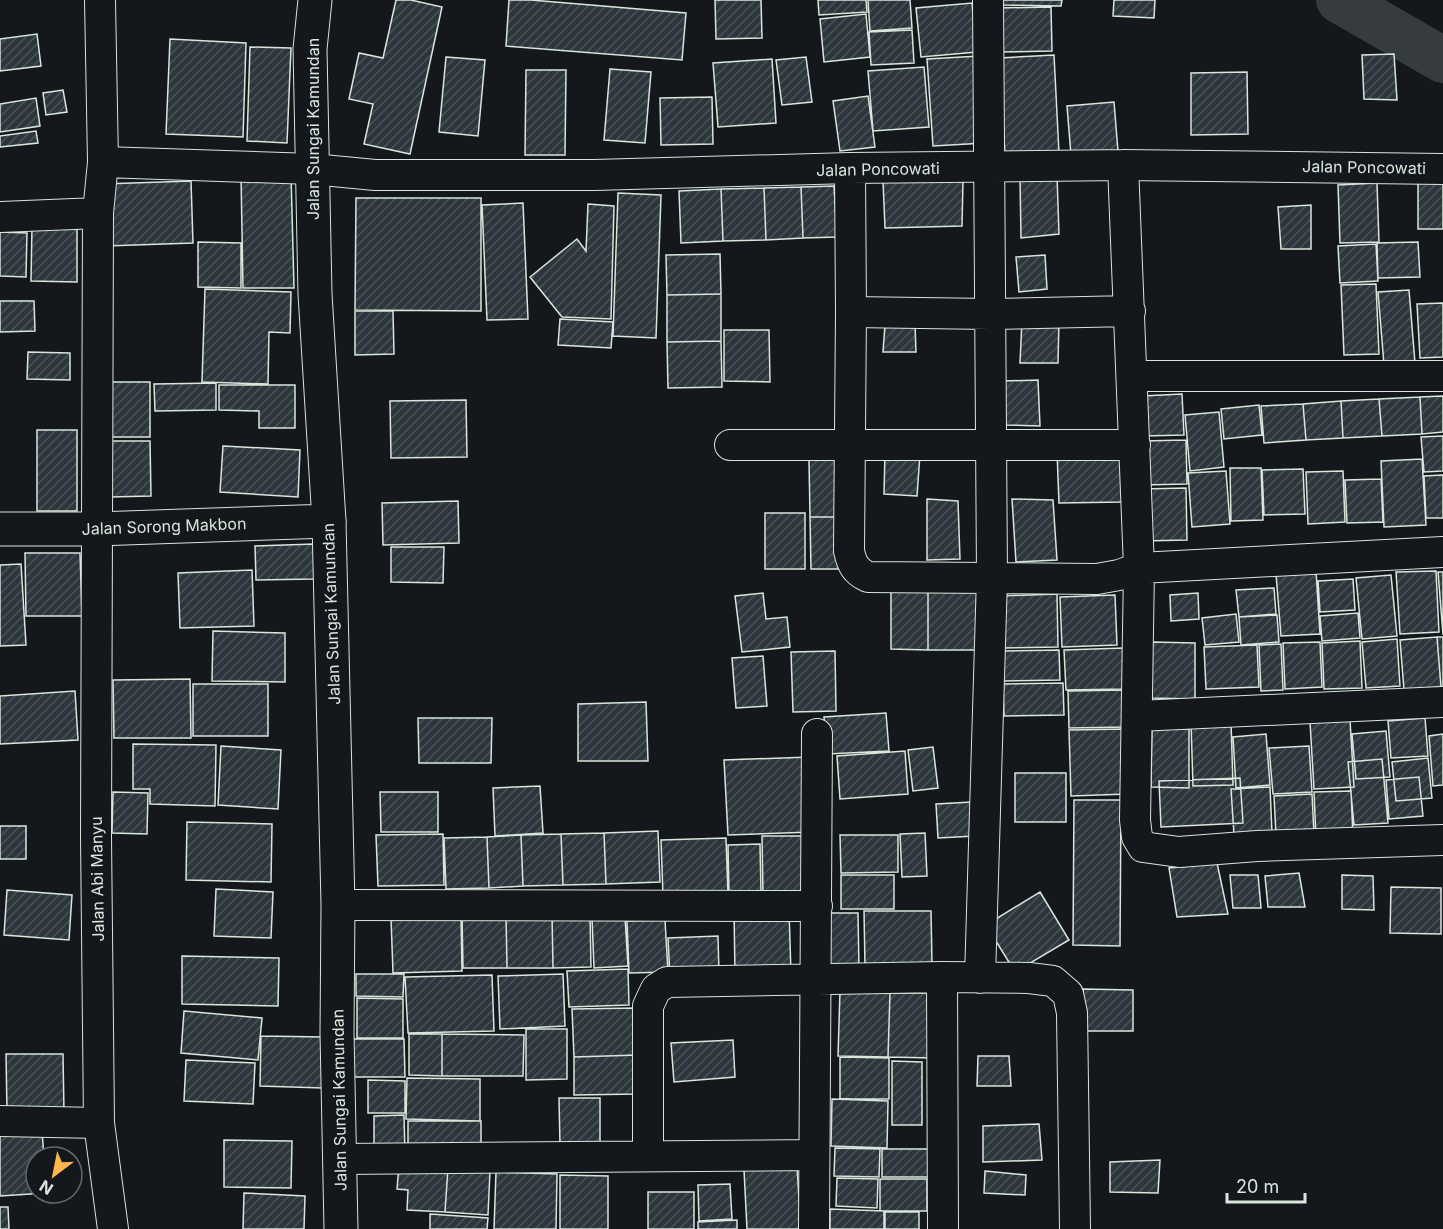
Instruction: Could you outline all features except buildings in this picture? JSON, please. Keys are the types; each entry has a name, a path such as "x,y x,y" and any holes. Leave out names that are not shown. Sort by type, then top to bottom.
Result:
{"main road":[{"name":"Jalan Sungai Kamundan","path":"315,0 310,49 312,169 315,294 329,521 338,905 341,1229"},
{"name":"Jalan Sorong Makbon","path":"0,529 96,529 329,521"}],"street":[{"name":"Jalan Abi Manyu","path":"100,0 103,162 98,213 96,836 99,1123 112,1229"},
{"path":"980,978 992,577 991,168 988,0"},
{"name":"Jalan Poncowati","path":"103,162 312,169 375,174 571,175 850,168 1123,165 1443,168"},
{"path":"1123,165 1139,567 1135,820 1137,837 1143,847 1179,852 1257,846 1443,840"},
{"path":"850,168 849,551 852,565 858,573 868,577 1097,579 1119,575 1139,567 1443,552"},
{"path":"0,217 98,213"},
{"path":"851,312 990,314 1130,311"},
{"path":"1133,376 1443,376"},
{"path":"730,445 1135,445"},
{"path":"1138,716 1442,702"},
{"path":"814,1229 817,734"},
{"path":"338,905 817,906"},
{"path":"942,977 943,1229"},
{"path":"648,1155 648,1006 656,989 667,982 942,977 1029,978 1053,981 1068,994 1072,1013 1075,1229"},
{"path":"0,1121 99,1123"},
{"path":"340,1159 813,1155"}],"waterway":[{"path":"1339,0 1443,60"}]}
